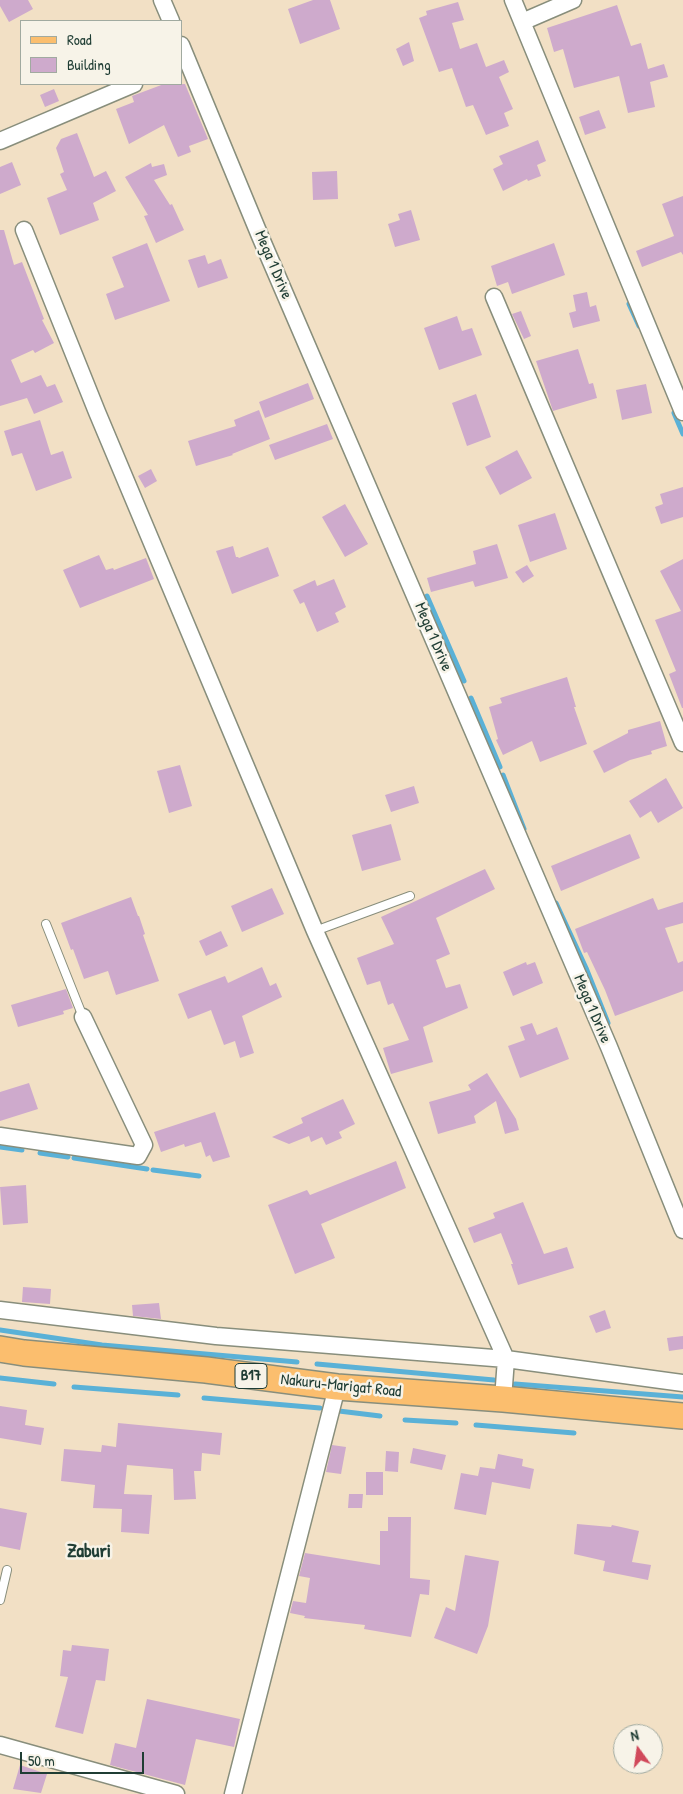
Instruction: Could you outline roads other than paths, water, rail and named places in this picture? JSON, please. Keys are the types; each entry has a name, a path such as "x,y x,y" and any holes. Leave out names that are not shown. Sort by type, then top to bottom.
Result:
{"main road":[{"name":"Nakuru-Marigat Road","path":"0,1349 24,1353 206,1370 337,1387 503,1399 683,1416"}],"street":[{"path":"162,0 171,20"},
{"path":"513,0 683,412"},
{"path":"522,22 573,0"},
{"name":"Mega 1 Drive","path":"182,48 185,62 609,1047 683,1230"},
{"path":"0,141 132,85"},
{"path":"24,230 97,412 316,931 506,1359 503,1399"},
{"path":"494,297 683,743"},
{"path":"0,1136 138,1156 144,1145 83,1017"},
{"path":"0,1310 216,1336 506,1359 683,1383"},
{"path":"233,1794 337,1387"},
{"path":"0,1745 176,1794"}],"lane":[{"path":"316,931 410,896"},
{"path":"46,924 83,1017"},
{"path":"0,1600 7,1570"}],"waterway":[{"path":"629,304 639,326"},
{"path":"674,413 683,434"},
{"path":"427,596 464,681"},
{"path":"471,698 500,767"},
{"path":"503,775 524,829"},
{"path":"556,903 586,968 608,1023"},
{"path":"0,1147 22,1150"},
{"path":"40,1153 68,1157"},
{"path":"74,1158 147,1169"},
{"path":"153,1170 199,1176"},
{"path":"0,1330 102,1345 297,1362"},
{"path":"317,1364 494,1380"},
{"path":"0,1378 54,1384"},
{"path":"515,1384 683,1397"},
{"path":"74,1387 178,1395"},
{"path":"204,1398 320,1408"},
{"path":"339,1411 380,1416"},
{"path":"405,1420 456,1423"},
{"path":"476,1425 574,1433"}],"district":[{"name":"Zaburi","path":"89,1552"}]}
